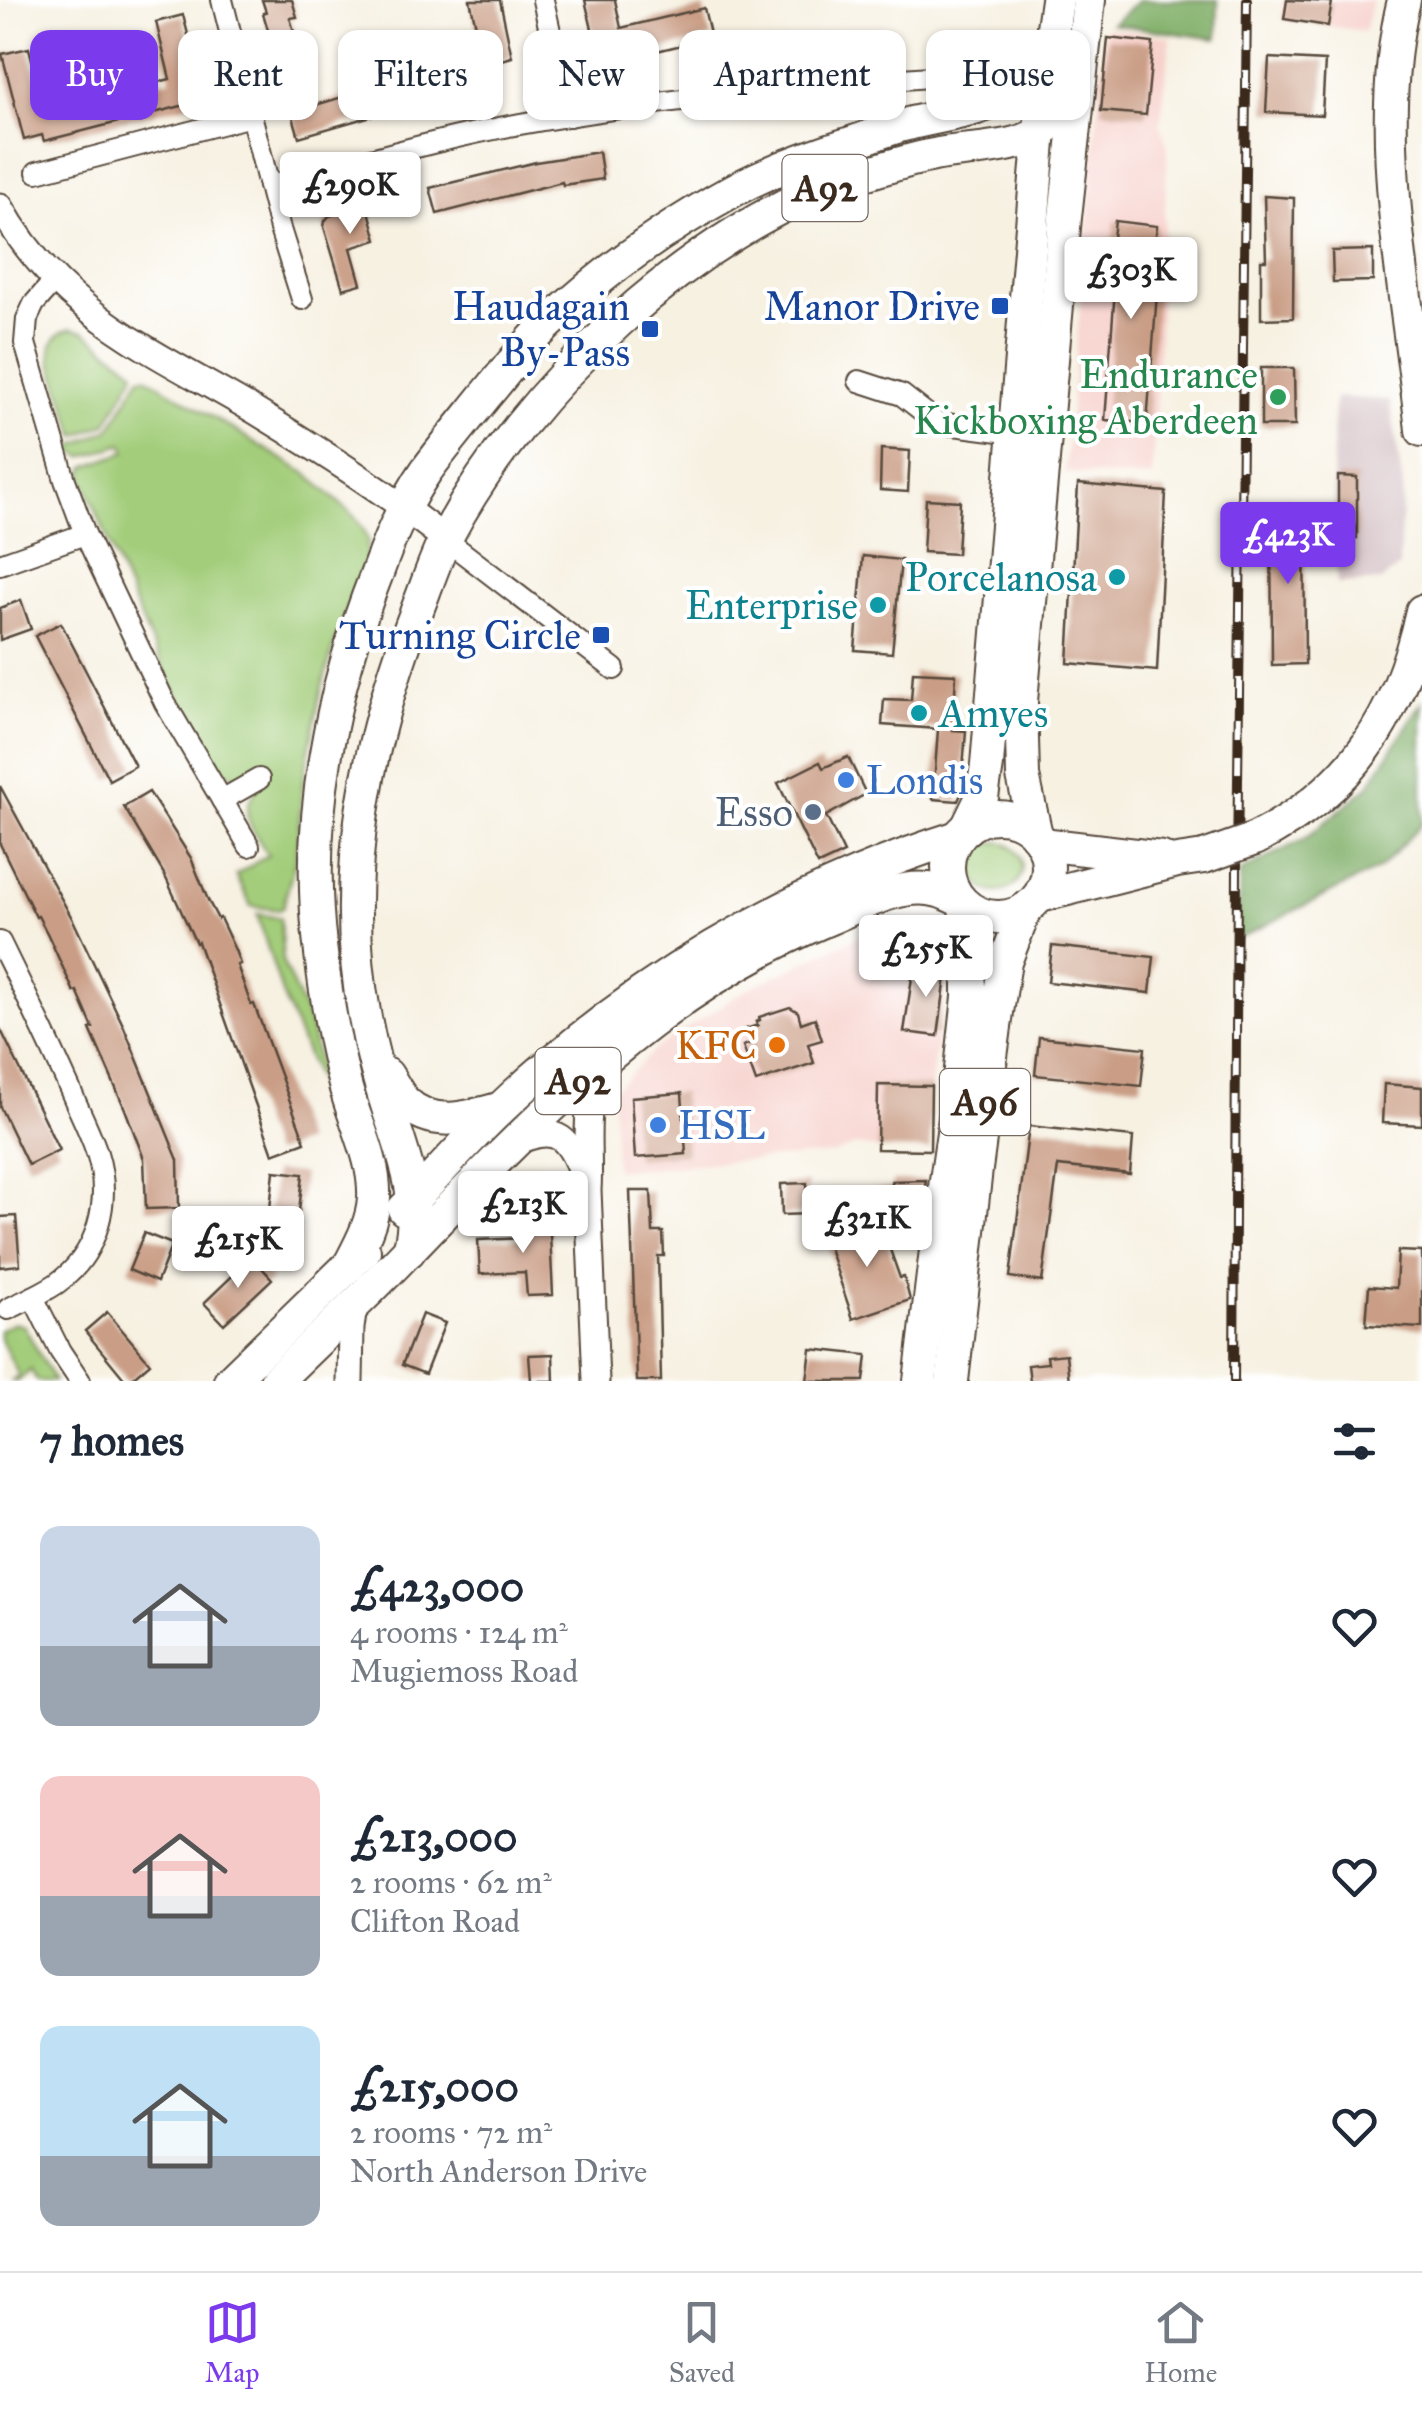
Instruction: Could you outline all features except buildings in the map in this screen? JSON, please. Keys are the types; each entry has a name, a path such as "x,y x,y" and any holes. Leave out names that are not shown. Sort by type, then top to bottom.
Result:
{"main road":[{"path":"1057,0 1066,30"},
{"path":"1072,30 1089,0"},
{"path":"1409,6 1393,51 1390,140 1416,324 1422,430"},
{"name":"A92","path":"350,1266 371,1216 374,1184 344,1082 320,946 315,876 320,795 342,678 359,619 404,507 446,445 520,352 604,276 662,234 734,190 800,159 926,120"},
{"path":"962,902 951,885 948,868 950,852 982,797 987,765 1043,120"},
{"path":"1032,903 1046,884 1047,856 1023,776 1020,736 1062,120"},
{"name":"A92","path":"372,1050 359,979 355,924 357,851 370,757 393,676 445,540 497,456 538,404 615,325 702,256 761,218 849,179 931,155 991,147 1039,133"},
{"path":"991,147 1010,168 1032,216"},
{"name":"A92","path":"276,1381 558,1098 712,979 794,932 897,892 937,890 978,914 1010,916 1032,903 1255,839 1285,822 1346,774 1377,732 1404,676 1422,611"},
{"name":"A92","path":"230,1381 350,1266 500,1108 604,1021 676,968 777,912 988,818 1006,818 1022,824 1039,839 1191,859"},
{"name":"A96","path":"920,1381 969,997 970,960 962,902"},
{"name":"A96","path":"952,1381 1005,962 1032,903"},
{"path":"372,1050 403,1100 420,1112 449,1120 500,1108"},
{"path":"372,1050 408,1168 415,1222 409,1251"}],"street":[{"path":"222,0 230,30"},
{"path":"543,0 550,30"},
{"path":"659,102 714,94 926,77"},
{"path":"37,172 236,120"},
{"path":"252,120 302,299"},
{"path":"269,186 475,134 548,120"},
{"path":"0,206 32,257 87,310 355,473 614,668"},
{"path":"55,280 34,304 27,320 25,344 65,480 85,534 165,703 249,846"},
{"path":"859,381 902,394 938,423 1015,432"},
{"path":"0,564 85,534"},
{"path":"222,800 259,779"},
{"path":"2,951 35,1009 97,1154 102,1184 102,1213 82,1259 54,1286 8,1308"},
{"path":"596,1381 588,1118 596,1077 612,1053"},
{"path":"510,1145 534,1134 563,1139 578,1162 588,1190"},
{"path":"33,1297 60,1352 80,1381"},
{"path":"350,1381 354,1306"}],"shaded area":[{"path":"1283,0 1373,0 1364,31 1282,20"},
{"path":"1105,28 1171,37 1160,125 1168,147 1152,478 1065,473"},
{"path":"1335,397 1390,400 1403,485 1399,567 1381,581 1337,584 1332,435"},
{"path":"895,919 936,927 944,936 937,968 946,969 931,1086 930,1150 856,1145 835,1154 615,1170 612,1092 656,1048 749,988"}],"green space":[{"path":"1139,0 1218,0 1217,39 1112,24"},
{"path":"72,329 85,332 135,371 106,424 76,436 51,361 57,336"},
{"path":"145,376 307,474 354,516 368,541 367,555 339,628 321,691 303,781 296,857 279,910 251,906 236,875 268,855 248,816 250,799 256,791 247,775 235,777 221,769 199,735 144,627 83,478 87,466 126,452 123,444 83,457 72,451 71,447 110,429 140,377"},
{"path":"1422,702 1422,824 1380,868 1238,939 1240,872 1306,838 1368,787"},
{"path":"997,842 1015,849 1022,867 1015,885 997,892 979,885 972,867 979,849"},
{"path":"257,914 280,918 283,963 310,1024 323,1086 319,1085 283,996"},
{"path":"14,1323 24,1326 54,1381 37,1381 31,1370 18,1381 12,1381 19,1376 0,1338 0,1330"}],"railway":[{"path":"1234,1381 1247,0"}],"place":[{"name":"Manor Drive","path":"1000,306"},
{"name":"Haudagain By-Pass","path":"650,329"},
{"name":"Endurance Kickboxing Aberdeen","path":"1278,397"},
{"name":"Porcelanosa","path":"1117,577"},
{"name":"Enterprise","path":"878,605"},
{"name":"Turning Circle","path":"601,635"},
{"name":"Amyes","path":"919,713"},
{"name":"Londis","path":"846,780"},
{"name":"Esso","path":"813,812"},
{"name":"KFC","path":"777,1045"},
{"name":"HSL","path":"658,1125"}]}
